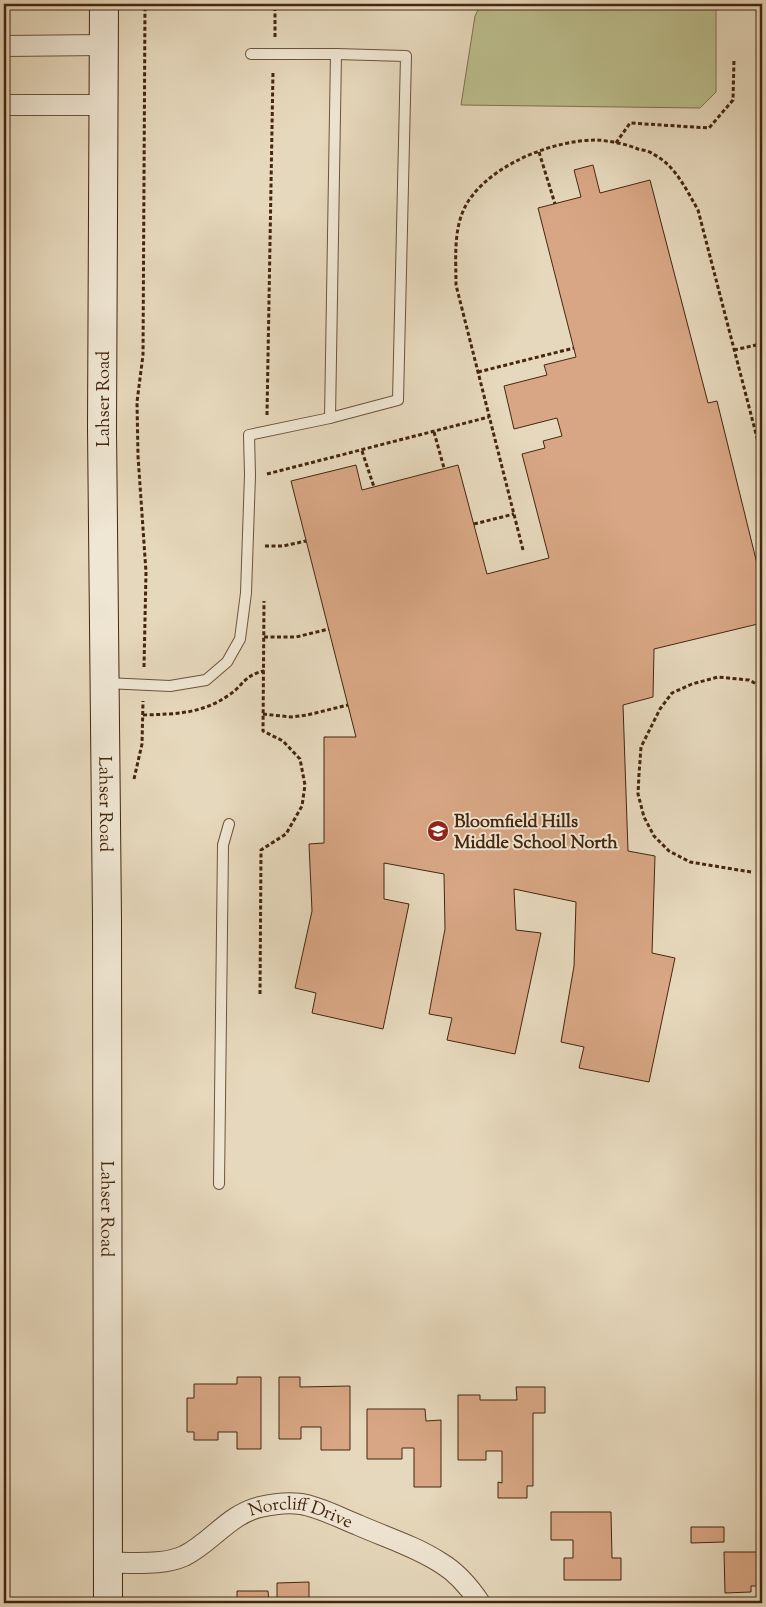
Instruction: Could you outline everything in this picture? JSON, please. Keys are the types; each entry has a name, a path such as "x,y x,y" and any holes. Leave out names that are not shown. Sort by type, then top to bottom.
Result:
{"street":[{"name":"Lahser Road","path":"104,4 102,428 108,920 108,1603"},
{"path":"4,46 103,45"},
{"path":"4,105 103,105"},
{"name":"Norcliff Drive","path":"109,1563 167,1561 185,1555 237,1516 258,1507 281,1503 302,1504 322,1510 419,1551 441,1563 465,1584 480,1603"}],"lane":[{"path":"105,683 170,686 206,680 227,662 240,639 246,593 250,475 249,435 330,418 398,400 406,56 251,54"},
{"path":"330,418 336,54"},
{"path":"218,1184 224,844 229,824"}],"path":[{"path":"134,785 134,775 142,744 146,572 138,456 137,402 143,355 145,4"},
{"path":"275,4 266,474 489,417"},
{"path":"616,143 630,123 709,128 734,100 734,60"},
{"path":"523,550 456,285 456,244 460,218 471,196 507,165 554,146 577,141 599,140 626,145 653,154 670,167 685,187 698,210 762,457"},
{"path":"539,152 555,204"},
{"path":"734,350 756,345 762,347"},
{"path":"478,372 574,348"},
{"path":"434,432 444,468"},
{"path":"362,451 374,487"},
{"path":"474,524 514,514"},
{"path":"265,537 265,555"},
{"path":"265,546 282,546 306,540"},
{"path":"260,994 261,850 286,834 302,806 305,785 300,759 283,741 263,731 264,601"},
{"path":"264,637 296,637 329,629"},
{"path":"143,714 177,714 199,710 231,694 243,681 254,673 264,671"},
{"path":"751,872 690,862 669,851 654,836 644,817 638,794 639,774 641,747 660,709 672,693 692,684 718,677 749,680 762,687"},
{"path":"263,714 291,717 348,705"}],"green space":[{"path":"481,4 716,4 716,92 700,108 461,105 475,16"}],"building":[{"path":"593,165 600,193 650,180 708,403 717,401 762,584 762,623 654,649 653,697 623,705 628,851 655,856 652,953 675,958 649,1082 579,1068 584,1047 561,1042 574,966 576,902 514,889 516,930 541,933 515,1054 447,1040 452,1018 429,1014 445,929 444,874 384,863 384,899 409,904 383,1029 312,1013 316,993 295,988 312,911 309,844 324,843 324,737 356,737 291,481 356,465 362,490 458,465 487,574 549,558 522,454 545,448 543,441 562,436 557,418 514,429 504,386 547,375 544,365 576,357 538,208 581,197 574,170"},
{"path":"237,1377 261,1377 261,1449 237,1449 237,1432 218,1432 218,1440 194,1440 194,1432 187,1432 187,1398 194,1398 194,1384 237,1384"},
{"path":"279,1377 300,1377 300,1387 350,1386 350,1450 321,1450 321,1427 301,1427 301,1439 279,1439"},
{"path":"516,1387 545,1387 545,1413 533,1413 533,1486 527,1486 527,1498 498,1498 498,1482 502,1483 502,1451 486,1451 486,1460 458,1460 458,1395 480,1395 480,1400 517,1400"},
{"path":"367,1409 425,1409 426,1421 441,1420 441,1487 414,1487 414,1448 402,1448 402,1459 367,1459"},
{"path":"551,1512 611,1512 612,1558 621,1558 621,1580 564,1580 564,1558 573,1558 573,1540 551,1540"},
{"path":"691,1527 724,1527 724,1542 691,1543"},
{"path":"761,1539 762,1586 751,1586 751,1592 725,1593 724,1552 761,1552"},
{"path":"309,1582 309,1603 277,1603 277,1583"},
{"path":"237,1591 268,1591 269,1603 237,1603"}],"place":[{"name":"Bloomfield Hills Middle School North","path":"438,831"}]}
